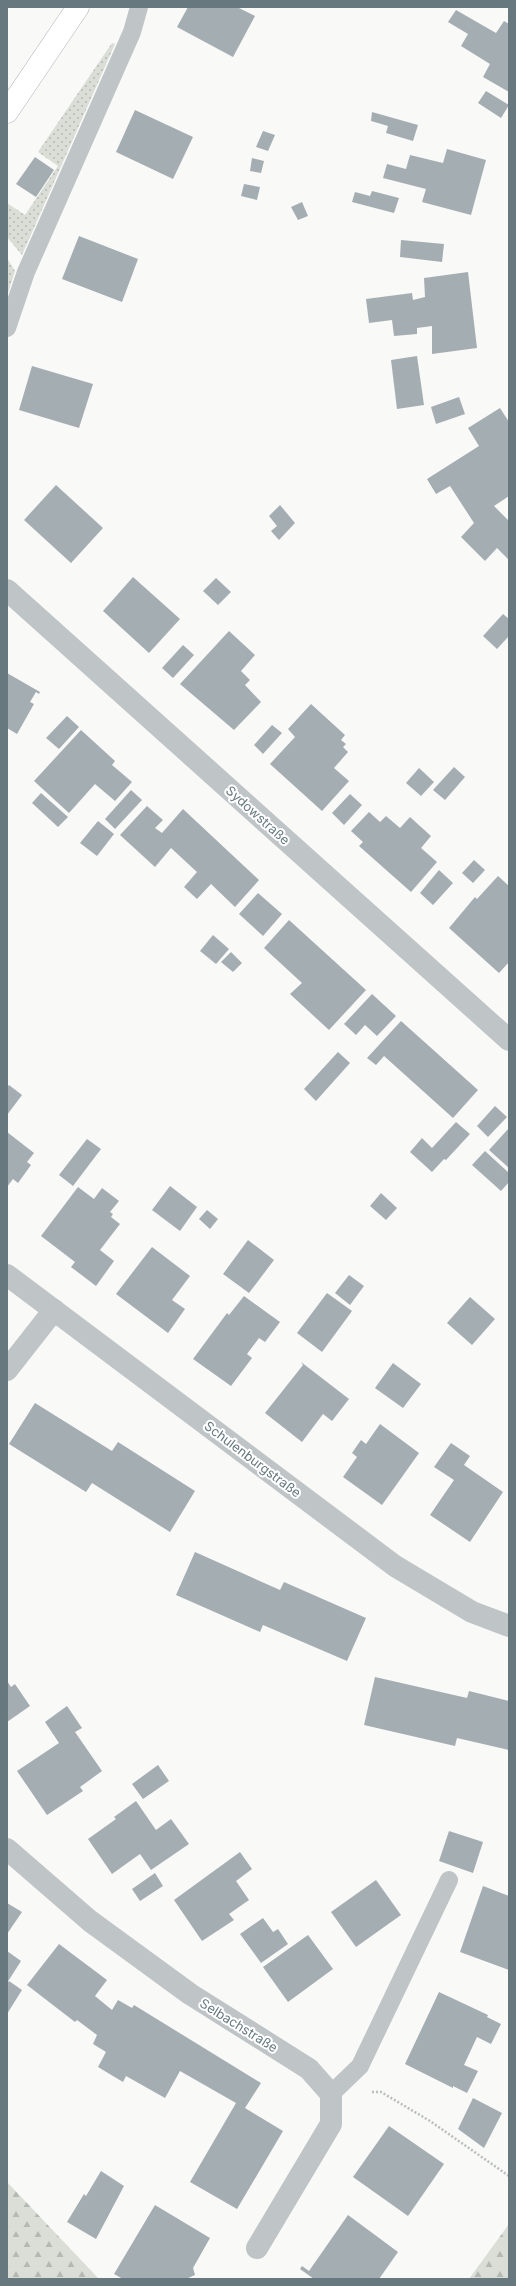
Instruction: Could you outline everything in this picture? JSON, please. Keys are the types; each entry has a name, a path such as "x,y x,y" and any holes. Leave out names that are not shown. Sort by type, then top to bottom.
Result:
{"main road":[{"path":"7,112 78,7"}],"street":[{"name":"Sydowstraße","path":"7,590 509,1040"},
{"name":"Schulenburgstraße","path":"7,1275 395,1566 472,1612 509,1626"},
{"path":"7,1370 54,1310"},
{"name":"Selbachstraße","path":"7,1849 90,1921 190,1994 309,2069 331,2094"},
{"path":"257,2248 331,2124 331,2094"}],"lane":[{"path":"7,328 26,272 132,32 139,7"},
{"path":"331,2094 360,2066 449,1880"}],"path":[{"path":"331,2094 381,2092 430,2122 509,2176"}],"green space":[{"path":"112,43 115,44 22,255 7,237 7,203 25,215 58,166 38,152"},
{"path":"7,258 15,271 7,296"},
{"path":"7,2182 99,2279 7,2279"},
{"path":"509,2224 509,2279 469,2279"}],"building":[{"path":"188,7 237,7 255,16 233,57 177,27"},
{"path":"456,10 496,33 504,21 509,24 509,92 483,77 490,64 461,46 468,34 448,22"},
{"path":"486,91 509,105 501,118 478,103"},
{"path":"135,110 193,137 173,179 116,152"},
{"path":"372,112 418,125 413,141 386,133 388,126 371,121"},
{"path":"263,131 275,135 268,151 256,147"},
{"path":"447,149 486,160 471,215 422,202 426,189 383,178 387,164 406,169 410,155 443,163"},
{"path":"35,157 54,170 36,197 16,184"},
{"path":"252,158 264,161 261,173 250,171"},
{"path":"244,184 260,187 257,200 241,196"},
{"path":"372,191 399,198 394,213 352,202 355,192 370,196"},
{"path":"302,202 308,216 298,220 291,207"},
{"path":"79,236 138,259 122,302 62,279"},
{"path":"401,240 444,244 442,262 400,257"},
{"path":"468,272 477,348 432,354 432,326 417,328 417,334 394,336 392,320 369,323 366,299 412,293 413,300 425,297 424,278"},
{"path":"417,356 424,405 397,409 391,360"},
{"path":"32,366 93,384 79,428 19,410"},
{"path":"459,397 465,414 436,424 431,407"},
{"path":"500,408 509,422 509,496 494,506 509,521 509,560 497,548 485,561 461,537 474,523 450,486 436,494 427,479 479,446 468,428"},
{"path":"56,485 103,528 71,563 24,520"},
{"path":"280,505 295,523 279,540 271,531 277,526 269,516"},
{"path":"133,577 180,619 149,653 103,611"},
{"path":"216,578 231,592 218,605 203,591"},
{"path":"503,614 509,619 509,636 497,649 483,636"},
{"path":"229,631 255,655 241,671 250,680 245,685 261,702 234,730 180,684"},
{"path":"183,645 194,655 173,678 162,668"},
{"path":"7,673 40,692 39,694 36,692 30,702 34,704 17,734 7,728"},
{"path":"311,704 345,735 341,740 346,744 343,747 348,752 334,768 349,781 322,811 270,764 295,737 288,729"},
{"path":"67,716 79,727 59,749 46,738"},
{"path":"272,725 282,733 263,754 254,745"},
{"path":"81,730 115,761 112,765 132,782 115,801 95,784 69,813 34,781"},
{"path":"454,767 465,777 445,800 433,790"},
{"path":"419,768 434,782 421,796 406,783"},
{"path":"131,790 142,800 115,829 105,819"},
{"path":"41,793 68,817 58,827 32,803"},
{"path":"350,794 362,805 344,825 332,813"},
{"path":"147,806 163,820 155,828 162,833 183,809 259,880 235,907 211,884 197,899 184,887 197,872 171,848 155,867 120,835"},
{"path":"369,812 380,822 386,816 400,828 410,817 431,836 421,848 437,862 411,892 359,846 363,842 351,831"},
{"path":"98,821 114,834 97,856 80,843"},
{"path":"474,860 485,870 473,883 462,873"},
{"path":"439,870 453,883 433,905 420,893"},
{"path":"498,876 509,886 509,962 499,973 449,928 475,897 477,899"},
{"path":"258,893 282,914 263,936 239,914"},
{"path":"289,920 366,990 329,1030 290,994 302,983 264,948"},
{"path":"213,935 229,949 216,964 200,951"},
{"path":"231,952 242,963 233,972 221,962"},
{"path":"372,994 396,1016 377,1036 365,1025 356,1035 344,1024"},
{"path":"401,1021 478,1090 453,1118 384,1056 376,1065 367,1058"},
{"path":"338,1052 350,1063 316,1101 304,1089"},
{"path":"9,1085 22,1095 7,1115 7,1087"},
{"path":"495,1106 507,1117 488,1137 477,1126"},
{"path":"456,1122 470,1134 446,1160 444,1159 432,1172 410,1152 422,1138 432,1148"},
{"path":"509,1128 509,1168 489,1150"},
{"path":"7,1132 34,1153 27,1162 31,1165 18,1183 13,1179 7,1187"},
{"path":"87,1139 101,1149 73,1186 59,1175"},
{"path":"485,1151 509,1173 509,1182 501,1191 472,1165"},
{"path":"170,1186 197,1207 180,1231 152,1210"},
{"path":"78,1187 94,1199 102,1188 119,1201 110,1212 113,1214 111,1217 120,1224 100,1250 114,1261 96,1286 71,1267 75,1262 41,1236"},
{"path":"381,1193 397,1208 386,1220 370,1206"},
{"path":"207,1210 218,1219 210,1229 199,1219"},
{"path":"248,1240 274,1260 249,1293 223,1274"},
{"path":"152,1247 190,1276 172,1300 185,1309 168,1333 116,1294"},
{"path":"349,1275 364,1286 350,1305 335,1293"},
{"path":"327,1293 352,1311 322,1352 297,1333"},
{"path":"244,1296 280,1322 265,1342 259,1338 247,1354 252,1358 231,1386 193,1359 227,1313 229,1315"},
{"path":"470,1297 495,1319 472,1345 447,1323"},
{"path":"301,1362 349,1399 332,1421 323,1414 302,1442 265,1413 303,1365"},
{"path":"393,1363 421,1384 403,1408 375,1388"},
{"path":"35,1403 112,1451 118,1442 195,1491 170,1532 92,1483 86,1492 9,1444"},
{"path":"380,1424 419,1453 382,1505 343,1477 357,1457 352,1453 361,1440 366,1444"},
{"path":"451,1443 470,1456 464,1465 503,1492 470,1542 430,1515 454,1480 434,1467"},
{"path":"195,1552 280,1590 284,1582 366,1618 347,1661 263,1625 260,1632 176,1595"},
{"path":"375,1677 467,1698 469,1691 509,1701 509,1750 457,1738 455,1746 364,1725"},
{"path":"7,1681 11,1687 15,1684 30,1706 7,1722"},
{"path":"67,1706 82,1728 75,1732 102,1771 80,1787 83,1791 47,1815 17,1771 59,1743 45,1722"},
{"path":"158,1765 169,1781 143,1799 132,1784"},
{"path":"136,1801 156,1830 171,1819 189,1844 151,1870 140,1854 112,1874 88,1839 116,1819 114,1817"},
{"path":"449,1831 483,1842 473,1873 439,1861"},
{"path":"240,1852 252,1869 236,1881 249,1900 229,1914 234,1920 202,1941 174,1900"},
{"path":"155,1873 163,1886 140,1901 132,1889"},
{"path":"376,1880 401,1915 356,1947 331,1912"},
{"path":"483,1886 509,1896 509,1970 460,1952"},
{"path":"7,1903 22,1912 7,1934"},
{"path":"263,1918 273,1932 278,1929 288,1944 261,1963 240,1934"},
{"path":"308,1935 333,1969 288,2002 263,1967"},
{"path":"59,1944 107,1980 95,1996 112,2010 118,2000 132,2008 134,2005 261,2083 245,2108 283,2131 237,2209 190,2182 236,2103 180,2071 165,2098 126,2076 123,2082 98,2067 106,2052 93,2044 97,2035 77,2020 75,2022 27,1985"},
{"path":"7,1951 21,1961 7,1983"},
{"path":"9,1981 22,1990 7,2014 7,1984"},
{"path":"439,1992 488,2015 487,2017 501,2024 491,2044 477,2037 464,2065 478,2071 467,2093 453,2086 453,2088 405,2064"},
{"path":"473,2098 502,2113 484,2148 458,2129"},
{"path":"389,2126 444,2164 408,2216 353,2177"},
{"path":"101,2171 124,2186 96,2239 67,2222 84,2194 86,2196"},
{"path":"155,2205 210,2238 193,2268 195,2275 186,2279 123,2279 114,2274"},
{"path":"348,2215 398,2252 379,2279 314,2279 300,2269 302,2266 309,2271"}]}
